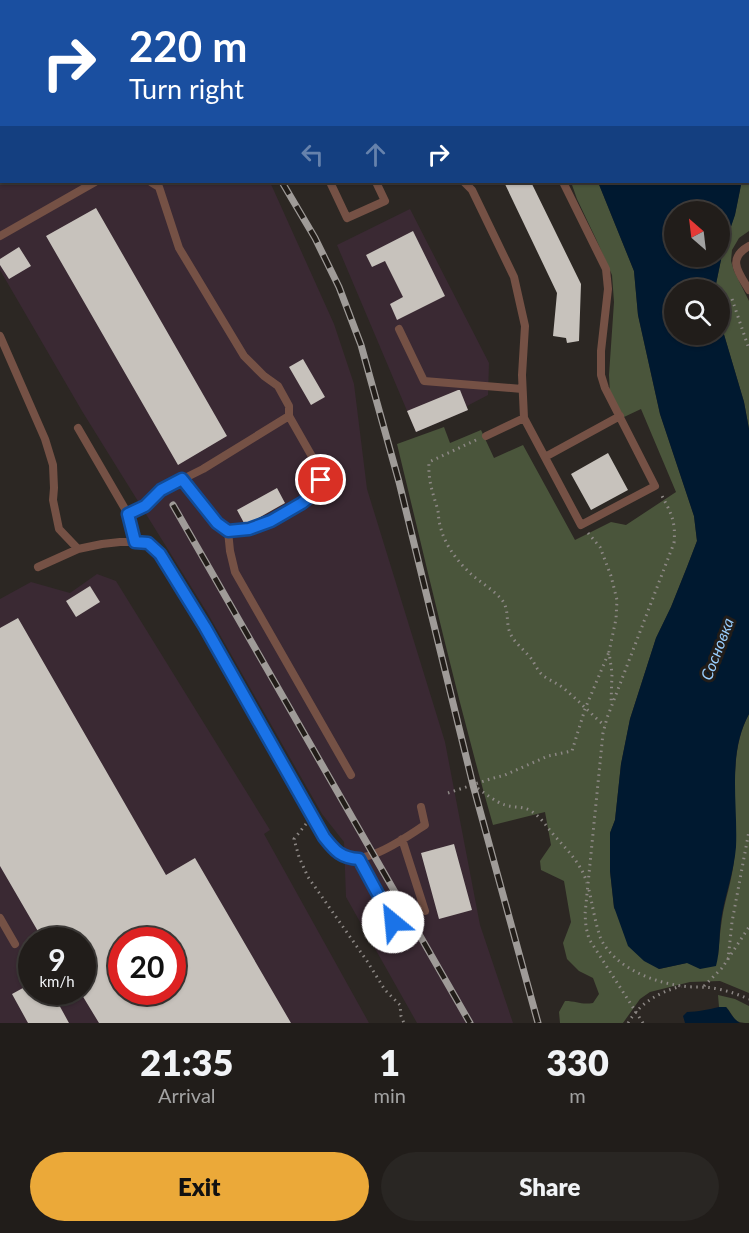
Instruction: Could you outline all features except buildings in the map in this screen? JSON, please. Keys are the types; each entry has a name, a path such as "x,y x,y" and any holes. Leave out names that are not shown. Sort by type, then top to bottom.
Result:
{"lane":[{"path":"0,236 93,183"},
{"path":"153,183 159,187 179,248 244,356 278,386 289,406 289,416 318,467 321,480 318,490 302,503 271,521 249,529 228,531 217,523 182,479"},
{"path":"330,183 347,218 385,201 376,183"},
{"path":"465,183 472,190 514,277 525,326 522,388 524,418 581,525 656,486 605,388 601,351 608,289 606,269 563,183"},
{"path":"749,246 743,249 735,266 749,290"},
{"path":"399,329 424,381 522,388"},
{"path":"0,336 45,439 53,465 53,500 59,529 78,549"},
{"path":"128,514 145,506 161,490 203,469 289,416"},
{"path":"545,457 620,417"},
{"path":"486,436 524,418"},
{"path":"78,428 128,514 135,542"},
{"path":"228,531 235,572 351,775"},
{"path":"38,567 78,549 120,542 148,543 160,554 205,627 324,837 336,852 359,859 385,850 425,825 421,807"},
{"path":"402,839 425,911"},
{"path":"359,859 404,943"},
{"path":"0,918 15,944"}],"path":[{"path":"732,299 749,349"},
{"path":"486,436 429,462 428,475 445,540 472,575 504,602 507,625 511,635 537,669 568,692 605,726"},
{"path":"643,1023 589,939 585,915 605,726 674,543 675,528 672,515 656,486"},
{"path":"448,793 519,770 548,756 572,751 585,709 609,652 616,619 617,600 600,547 581,525"},
{"path":"609,652 612,673 611,706"},
{"path":"473,785 501,804 532,811 543,821 584,872 602,942 615,958 635,972 654,980 683,986 721,989 749,999"},
{"path":"313,816 294,839 299,857 308,877 385,990 400,1005 404,1023"},
{"path":"728,960 732,922 749,831"},
{"path":"704,986 723,968 749,927"},
{"path":"628,1023 646,1001 656,995 683,986"}],"shaded area":[{"path":"0,183 270,183 334,324 354,384 367,489 445,742 480,925 513,1023 417,1023 346,897 344,842 322,814 208,614 82,411 0,270"},
{"path":"410,209 489,363 488,395 467,406 468,410 416,432 337,245"},
{"path":"97,574 116,581 270,830 264,834 369,1023 0,1023 0,599 31,582 70,593"}],"green space":[{"path":"571,183 598,183 634,271 638,315 660,414 694,516 697,541 656,638 630,719 621,764 615,820 610,833 610,871 614,908 659,969 718,956 722,919 734,860 735,767 742,730 749,714 749,993 720,981 690,982 650,992 640,999 623,1023 560,1023 559,1012 565,1001 593,1003 599,994 593,978 579,971 567,959 563,943 571,922 564,881 541,870 540,861 551,845 545,812 493,825 455,683 397,444 444,427 450,443 481,430 494,458 523,445 575,540 611,522 626,525 676,492 641,409 624,417 610,394 609,375 614,302 612,275"},
{"path":"740,183 749,183 749,231 739,238 732,250 731,261 749,301 749,429 744,402 727,345 730,345 730,279 717,279 720,267 730,267 730,229"},
{"path":"718,995 735,999 749,1006 749,1023 737,1021 726,1007 719,1007"}],"water":[{"name":"Сосновка","path":"598,183 740,183 730,230 730,201 664,201 664,267 720,267 717,279 664,279 664,345 727,345 744,402 749,429 749,714 738,745 735,779 736,847 721,920 716,966 700,969 687,963 659,969 644,961 628,946 614,907 610,871 610,833 615,820 621,764 630,719 656,638 697,541 694,516 660,414 638,315 634,271"},
{"path":"726,1007 740,1023 685,1023 683,1016 687,1012"}],"railway":[{"path":"283,183 315,238 339,287 361,345 399,482 473,785 538,1023"},
{"path":"173,505 470,1023"}],"route":[{"path":"321,480 318,490 302,503 271,521 249,529 228,531 217,523 182,479 161,490 145,506 128,514 135,542 148,543 160,554 205,627 324,837 336,852 359,859 393,922"}]}
